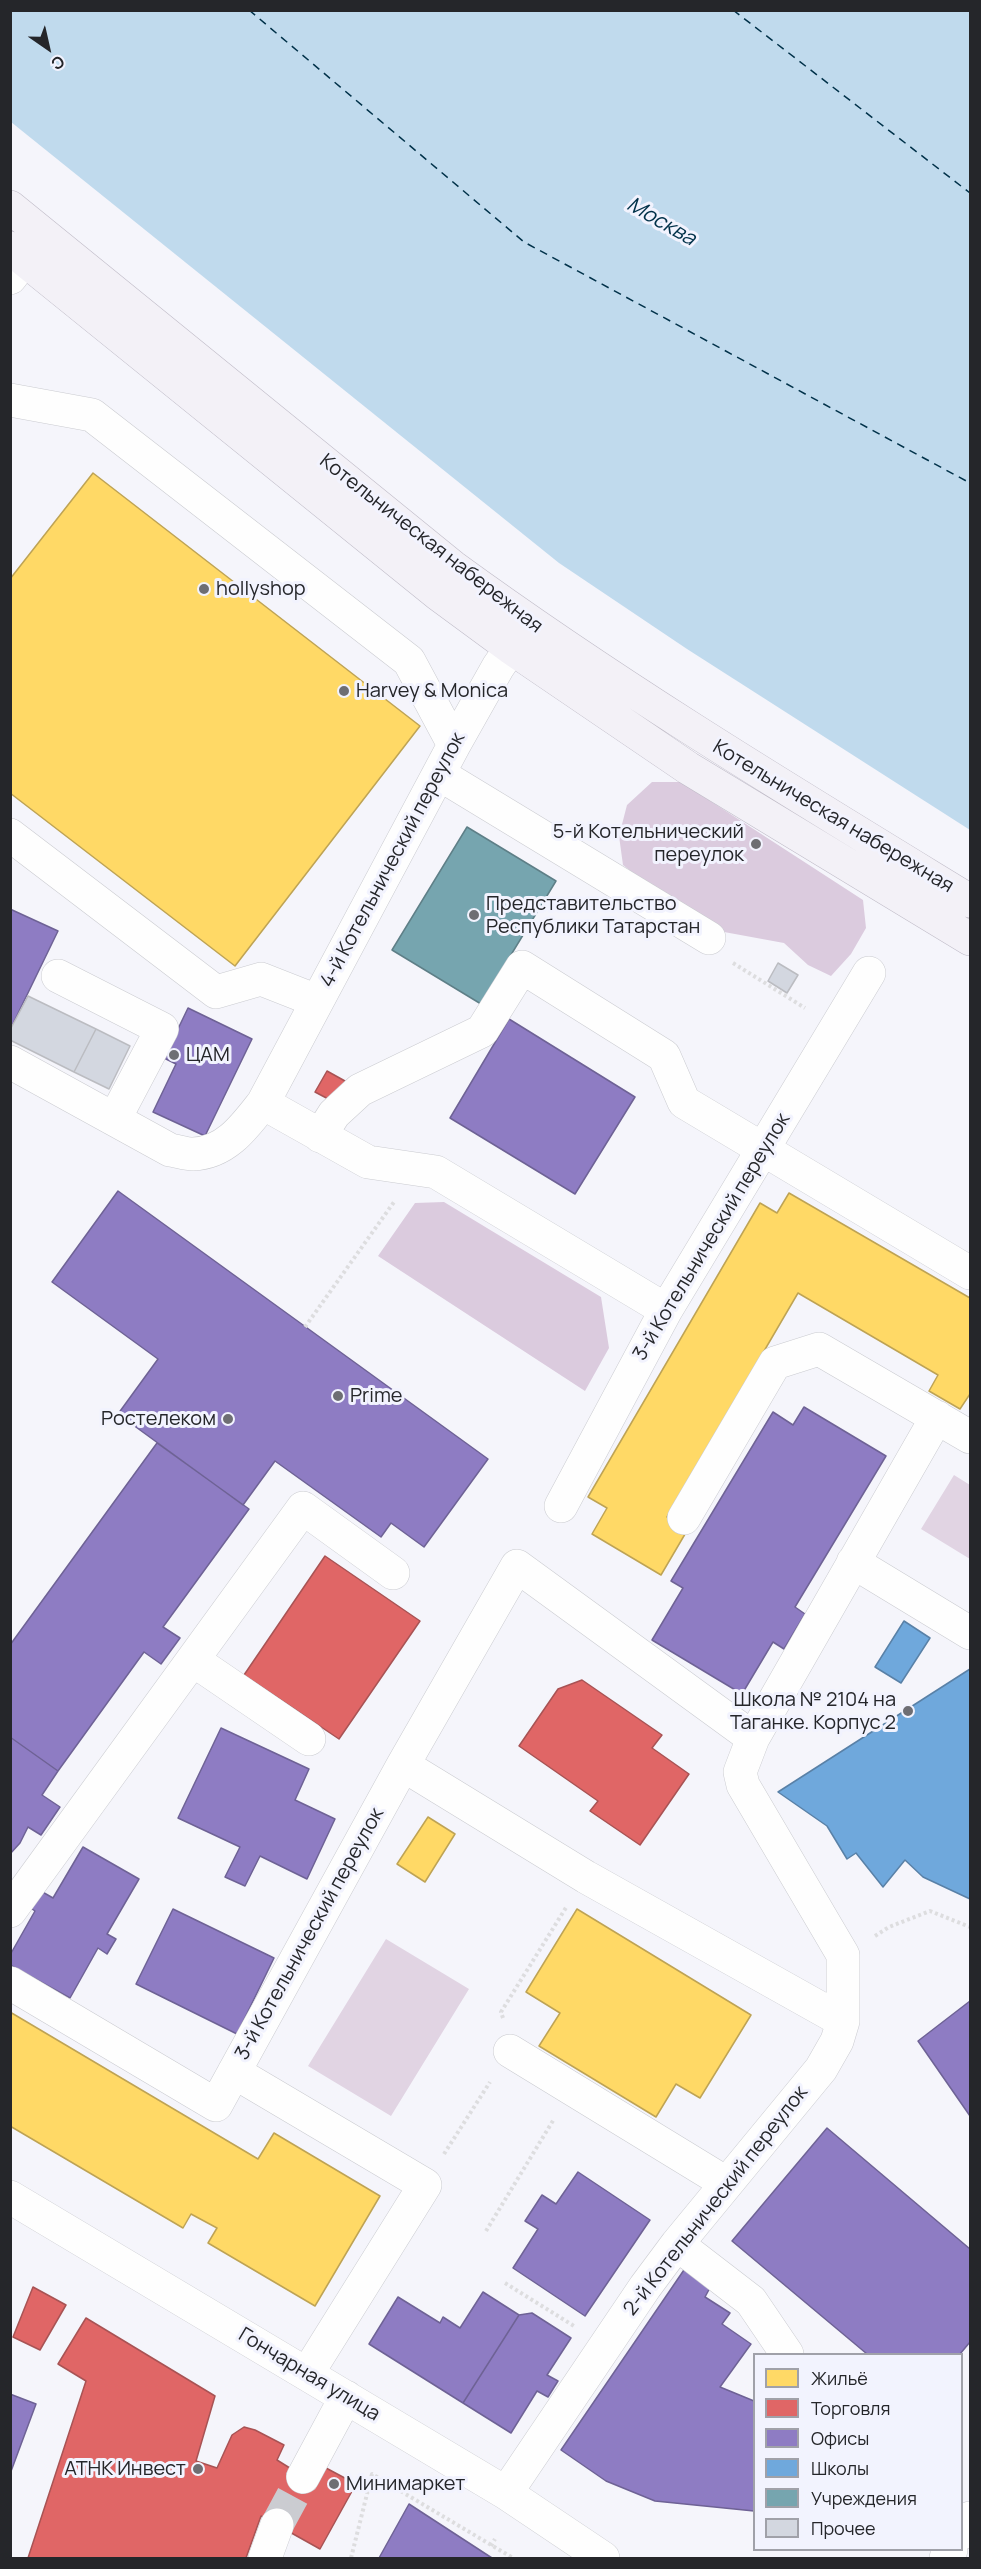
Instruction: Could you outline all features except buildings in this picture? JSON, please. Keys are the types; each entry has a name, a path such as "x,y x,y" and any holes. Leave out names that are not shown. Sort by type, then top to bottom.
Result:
{"main road":[{"name":"Котельническая набережная","path":"10,207 22,255 438,594 520,635 704,738 970,901"},
{"name":"Котельническая набережная","path":"520,635 688,768 970,939"}],"street":[{"path":"10,400 92,415 400,653 409,661 454,745"},
{"name":"4-й Котельнический переулок","path":"10,1062 170,1150 194,1154 218,1148 238,1135 264,1103 454,745 520,635"},
{"path":"439,774 709,938"},
{"path":"10,836 216,992 261,979 317,1001"},
{"path":"320,1136 334,1114 360,1090 482,1031 522,967 664,1056 684,1102 970,1273"},
{"name":"3-й Котельнический переулок","path":"561,1506 666,1310 870,973"},
{"path":"58,976 162,1029 115,1118"},
{"path":"264,1103 368,1162 436,1173 666,1310"},
{"path":"684,1518 776,1363 819,1349 970,1437"},
{"path":"843,1955 743,1785 740,1772 753,1738 937,1418"},
{"path":"10,1911 303,1508 393,1573"},
{"path":"854,1562 970,1633"},
{"name":"3-й Котельнический переулок","path":"425,2185 234,2072 403,1765 517,1566 753,1738"},
{"path":"193,1660 309,1738"},
{"path":"403,1765 586,1877 843,2021"},
{"name":"2-й Котельнический переулок","path":"506,2493 677,2244 821,2069 837,2042 843,2021 843,1955"},
{"path":"10,1983 216,2104 234,2072"},
{"path":"510,2051 726,2183"},
{"path":"307,2374 425,2185"},
{"name":"Гончарная улица","path":"10,2197 506,2493 597,2557"},
{"path":"677,2244 751,2301 786,2353"},
{"path":"303,2476 346,2397"},
{"path":"265,2559 277,2525"}],"path":[{"path":"709,938 729,960 836,1028"},
{"path":"305,1327 417,1170"},
{"path":"425,2185 510,2051 501,2012 586,1877"},
{"path":"843,1955 889,1927 930,1911 970,1927"},
{"path":"486,2231 555,2118"},
{"path":"505,2283 605,2346"},
{"path":"351,2559 372,2474 513,2559"},
{"path":"491,2546 495,2539"}],"shaded area":[{"path":"652,782 681,782 863,900 866,928 851,954 831,976 808,965 784,943 724,932 648,885 623,865 619,836 627,805"},
{"path":"444,1202 601,1297 609,1348 585,1391 378,1256 415,1203"},
{"path":"954,1475 970,1485 970,1559 921,1529"},
{"path":"386,1939 469,1989 391,2116 308,2066"}],"water":[{"name":"Москва","path":"10,11 970,11 970,830 687,649 559,563 11,122"}],"ferry route":[{"path":"249,10 524,242 970,483"},
{"path":"733,10 970,193"}],"tunnel":[{"path":"277,2525 303,2477"}],"place":[{"name":"hollyshop","path":"204,589"},
{"name":"Harvey & Monica","path":"344,691"},
{"name":"5-й Котельнический переулок","path":"756,844"},
{"name":"Представительство Республики Татарстан","path":"474,915"},
{"name":"ЦАМ","path":"174,1055"},
{"name":"Prime","path":"338,1396"},
{"name":"Ростелеком","path":"228,1419"},
{"name":"Школа № 2104 на Таганке. Корпус 2","path":"908,1711"},
{"name":"АТНК Инвест","path":"198,2469"},
{"name":"Минимаркет","path":"334,2484"}]}
